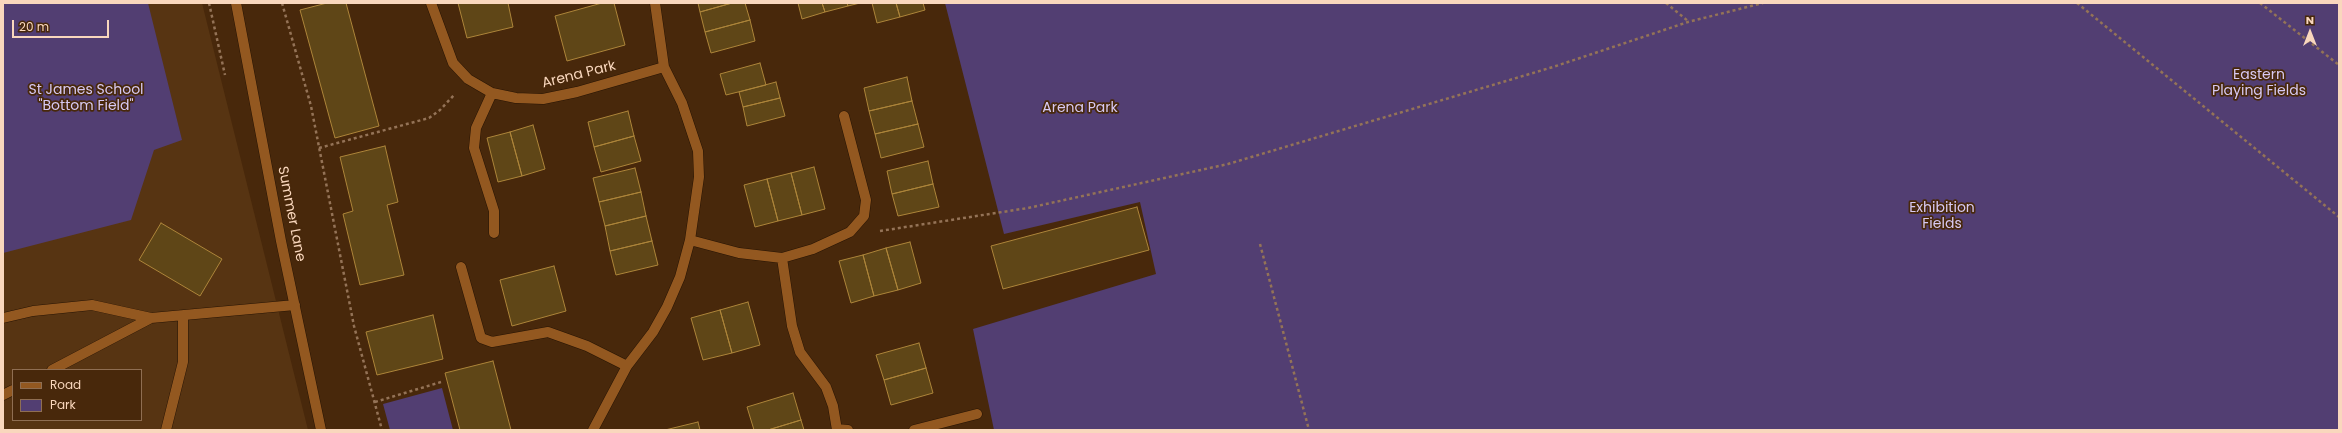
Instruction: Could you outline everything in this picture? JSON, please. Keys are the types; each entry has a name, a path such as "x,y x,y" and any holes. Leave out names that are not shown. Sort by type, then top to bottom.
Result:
{"street":[{"name":"Summer Lane","path":"236,3 321,430"},
{"name":"Arena Park","path":"431,3 453,63 468,79 492,93 516,98 543,99 577,92 664,67"},
{"path":"593,430 626,366 653,332 667,307 680,277 690,240 699,177 698,150 682,104 664,67 655,3"},
{"path":"492,93 476,128 474,148 494,210 494,233"},
{"path":"690,240 739,253 782,258 813,249 850,232 864,216 866,200 844,116"},
{"path":"782,258 792,326 800,352 826,387 833,406 837,430 848,430"},
{"path":"461,267 481,338 492,342 548,332 587,346 626,366"},
{"path":"3,318 33,311 92,305 151,318 295,305"},
{"path":"166,430 183,362 183,316"},
{"path":"54,369 151,318"},
{"path":"3,395 12,390"},
{"path":"914,430 977,414"}],"path":[{"path":"282,3 311,106 354,326 382,430"},
{"path":"1666,3 1688,22"},
{"path":"850,232 892,230 1028,208 1228,164 1553,67 1688,22 1763,3"},
{"path":"2077,3 2339,217"},
{"path":"2260,3 2339,65"},
{"path":"320,148 429,118 440,110 468,79"},
{"path":"1260,244 1308,430"},
{"path":"375,402 441,382"}],"shaded area":[{"path":"3,3 202,3 308,430 3,430"}],"green space":[{"name":"St James School \"Bottom Field\"","path":"3,3 148,3 182,140 154,150 131,220 3,253"},
{"name":"Exhibition Fields","path":"945,3 2339,3 2339,430 994,430 973,329 1156,274 1140,202 1004,234"},
{"path":"442,388 453,430 390,430 383,404"}],"building":[{"path":"327,3 346,3 379,126 335,138 300,10"},
{"path":"458,3 508,3 513,27 467,38"},
{"path":"602,3 614,3 625,45 567,61 555,16"},
{"path":"698,3 732,3 700,12"},
{"path":"732,3 745,3 750,20 705,32 700,12"},
{"path":"798,3 822,3 825,12 802,19"},
{"path":"822,3 847,3 848,6 825,12"},
{"path":"847,3 860,3 848,6"},
{"path":"872,3 896,3 900,17 877,23"},
{"path":"896,3 923,3 925,10 900,17"},
{"path":"750,20 755,41 711,53 705,32"},
{"path":"760,63 766,85 726,95 720,74"},
{"path":"907,77 912,101 869,111 864,88"},
{"path":"776,82 780,98 743,107 739,92"},
{"path":"780,98 785,116 747,126 743,107"},
{"path":"912,101 918,124 875,134 869,111"},
{"path":"628,111 634,136 594,147 588,122"},
{"path":"918,124 924,147 881,158 875,134"},
{"path":"533,125 545,169 522,176 510,132"},
{"path":"510,132 522,176 498,182 487,138"},
{"path":"634,136 641,161 601,172 594,147"},
{"path":"385,146 398,202 387,205 404,275 360,285 343,214 353,211 340,157"},
{"path":"928,161 933,184 892,194 887,171"},
{"path":"814,167 825,209 802,215 791,173"},
{"path":"635,168 641,192 599,202 593,178"},
{"path":"791,173 802,215 778,221 767,179"},
{"path":"767,179 778,221 755,227 744,185"},
{"path":"933,184 939,207 898,216 892,194"},
{"path":"641,192 646,216 605,226 599,202"},
{"path":"1137,207 1149,250 1003,289 991,246"},
{"path":"646,216 652,241 610,251 605,226"},
{"path":"161,223 222,259 200,296 139,260"},
{"path":"652,241 658,265 616,275 610,251"},
{"path":"910,242 921,283 898,290 886,248"},
{"path":"886,248 898,290 874,296 863,255"},
{"path":"863,255 874,296 851,303 839,261"},
{"path":"554,266 566,311 512,326 500,280"},
{"path":"748,302 760,345 732,353 720,310"},
{"path":"720,310 732,353 703,360 691,318"},
{"path":"433,315 443,359 377,375 366,332"},
{"path":"919,343 926,368 884,380 876,355"},
{"path":"493,361 511,430 460,430 445,373"},
{"path":"926,368 933,393 891,405 884,380"},
{"path":"793,393 801,420 768,430 754,430 747,407"},
{"path":"801,420 804,430 768,430"},
{"path":"698,422 700,430 665,430"}],"park label":[{"name":"Eastern Playing Fields","path":"2259,84"}]}
